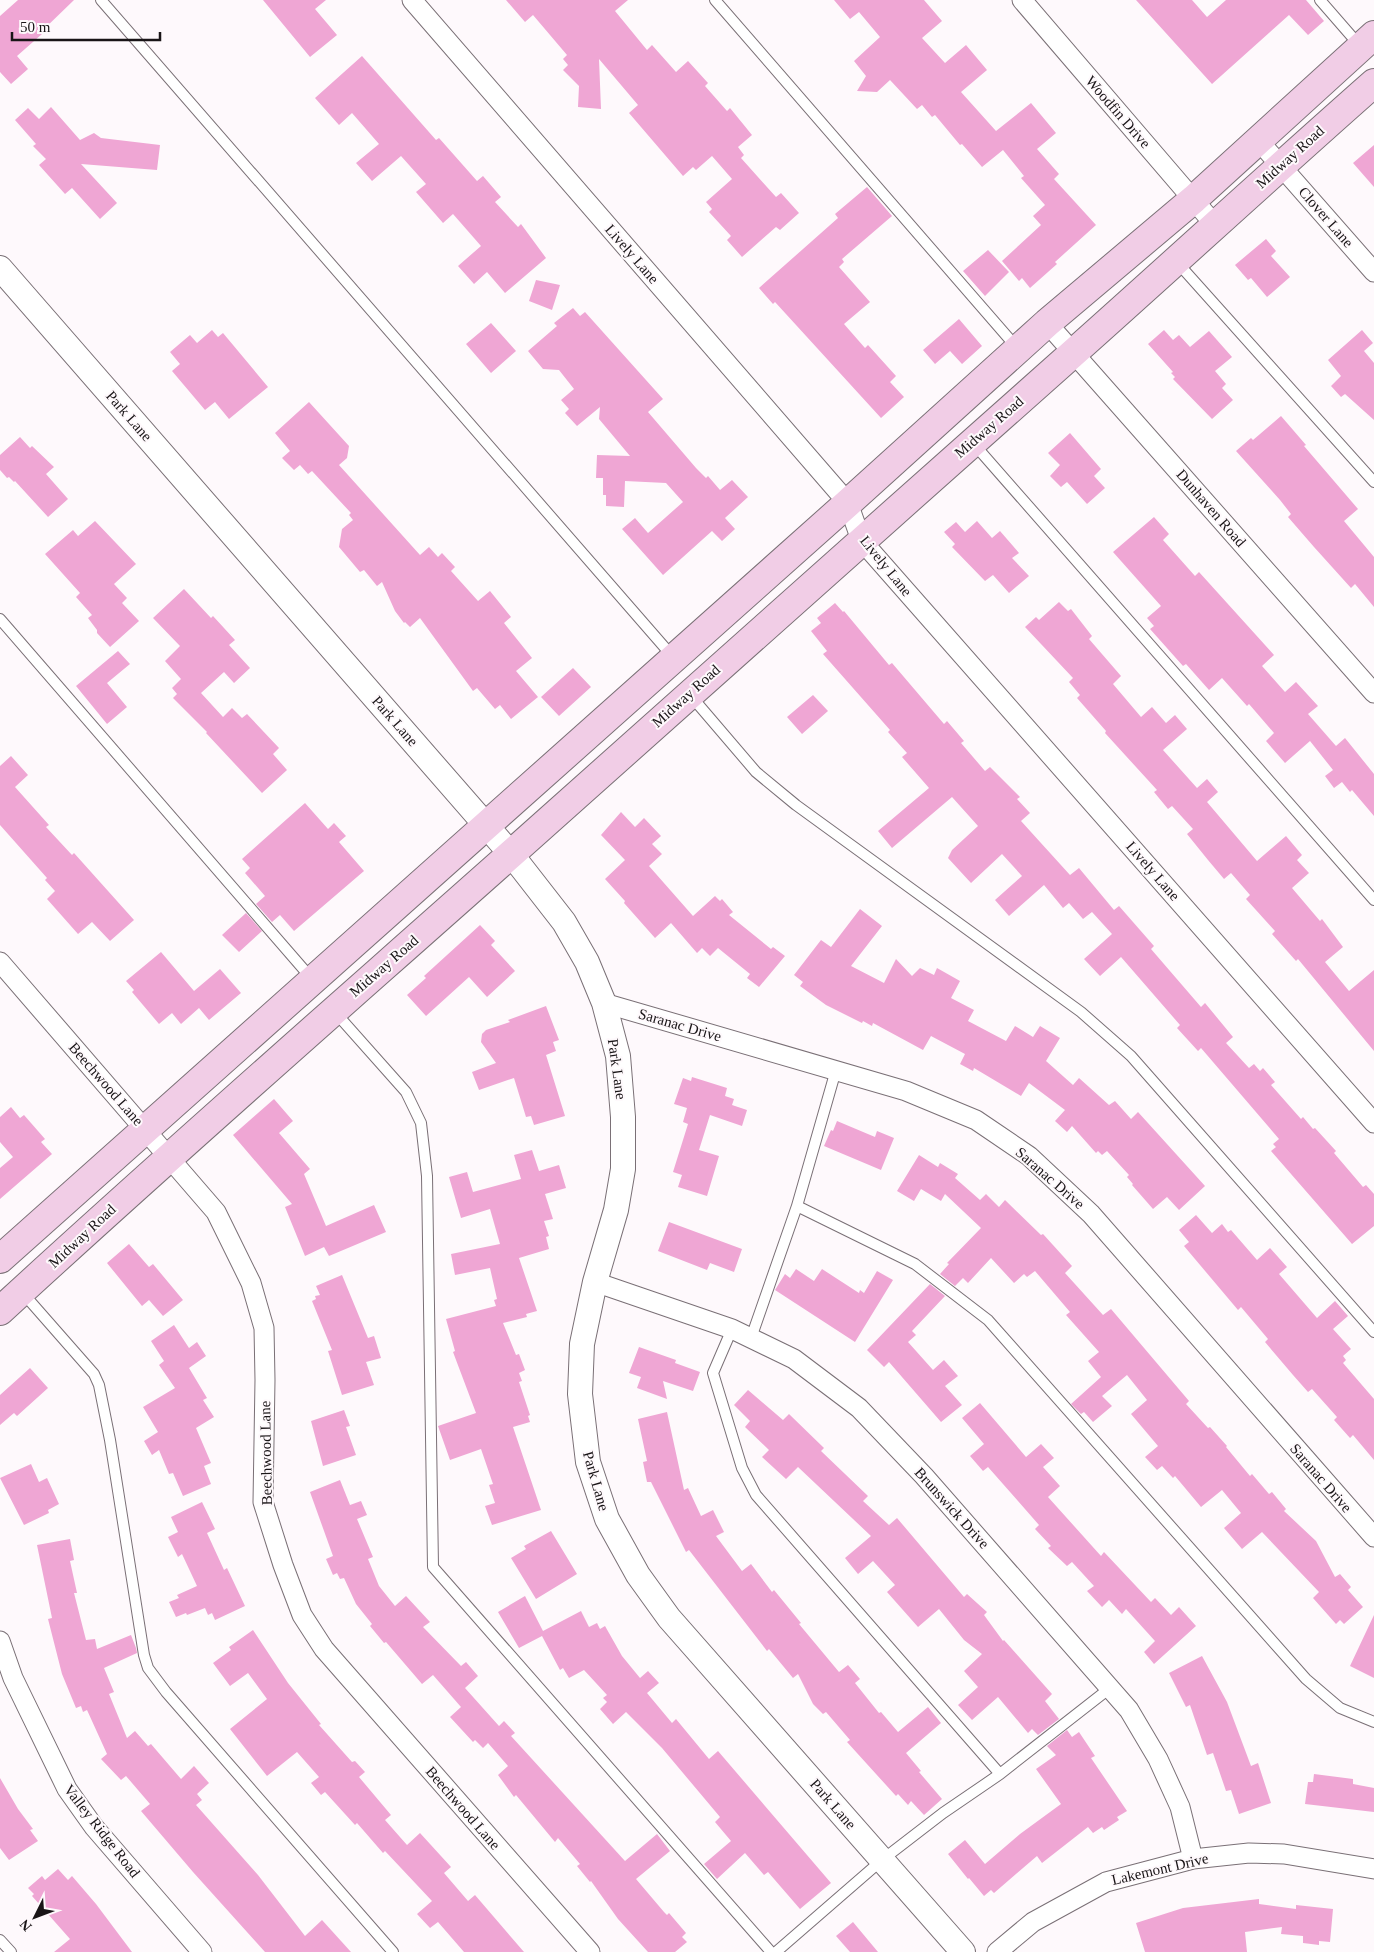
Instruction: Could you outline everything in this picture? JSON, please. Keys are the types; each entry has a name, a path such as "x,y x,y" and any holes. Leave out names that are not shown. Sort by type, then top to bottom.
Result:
{"main road":[{"path":"0,1259 485,825 848,504 1018,349 1194,199 1368,41"},
{"name":"Midway Road","path":"0,1311 169,1156 1074,353 1281,164 1374,83"}],"street":[{"name":"Lively Lane","path":"412,0 848,504 861,540 1374,1123"},
{"name":"Woodfin Drive","path":"1022,0 1215,224"},
{"name":"Clover Lane","path":"1258,140 1374,272"},
{"name":"Park Lane","path":"0,268 511,854 564,922 587,962 604,1003 618,1056 623,1117 623,1169 616,1210 595,1282 582,1344 580,1394 588,1462 607,1519 638,1574 669,1618 963,1952"},
{"name":"Dunhaven Road","path":"1048,323 1374,693"},
{"name":"Beechwood Lane","path":"0,962 216,1212 251,1283 264,1328 263,1502 283,1565 302,1615 324,1649 590,1952"},
{"name":"Saranac Drive","path":"604,1003 906,1091 976,1120 1029,1156 1091,1214 1358,1522 1374,1537"},
{"name":"Brunswick Drive","path":"595,1282 732,1329 794,1358 859,1408 924,1476 1129,1710 1158,1759 1180,1807 1193,1859"},
{"name":"Valley Ridge Road","path":"0,1641 13,1678 67,1789 94,1827 202,1952"},
{"name":"Lakemont Drive","path":"997,1952 1033,1922 1106,1882 1193,1859 1249,1853 1284,1854 1374,1869"}],"lane":[{"path":"101,0 674,658"},
{"path":"715,0 1018,349"},
{"path":"1320,0 1368,41"},
{"path":"1176,260 1374,482"},
{"path":"972,442 1374,900"},
{"path":"0,619 312,980"},
{"path":"689,694 756,772 796,805 1082,1012 1131,1056 1374,1332"},
{"path":"333,1011 406,1092 421,1123 427,1176 433,1567 770,1952"},
{"path":"751,1338 797,1206 836,1070"},
{"path":"797,1206 915,1264 988,1320 1306,1679 1340,1708 1374,1722"},
{"path":"22,1291 94,1374 99,1385 110,1440 144,1654 148,1668 166,1692 393,1952"},
{"path":"732,1329 713,1373 742,1468 756,1495 1000,1774"},
{"path":"776,1952 882,1860 943,1813 1000,1774 1110,1688"},
{"path":"0,1940 11,1952"}],"building":[{"path":"18,0 74,0 41,32 42,34 17,56 28,69 11,84 0,72 0,16"},
{"path":"263,0 326,0 315,9 337,35 310,57"},
{"path":"506,0 628,0 615,11 647,50 652,45 676,72 688,61 708,83 705,86 727,111 730,108 752,135 738,147 744,155 741,158 776,197 781,193 799,213 780,230 776,227 742,257 727,240 731,236 709,212 712,209 706,202 732,179 712,156 696,170 693,167 683,176 629,113 638,105 599,59 601,109 578,107 579,86 563,70 568,65 563,59 567,55 533,15 525,22"},
{"path":"834,0 924,0 942,21 922,38 945,63 966,45 987,70 961,92 996,131 1031,103 1056,133 1037,149 1059,174 1054,179 1096,225 1055,262 1057,264 1030,288 1022,278 1019,281 1002,261 1041,225 1033,216 1045,205 1021,178 1024,176 1003,150 982,167 962,144 960,145 935,115 932,117 922,105 917,109 890,80 877,92 857,91 866,76 854,61 880,37 859,12 850,19"},
{"path":"1136,0 1192,0 1207,17 1226,0 1306,0 1324,21 1308,35 1289,15 1212,84"},
{"path":"362,56 436,140 439,138 477,181 483,176 501,197 495,202 518,227 521,224 546,258 505,293 487,272 474,284 458,266 481,246 453,214 443,223 416,192 426,184 401,156 372,181 356,163 379,144 352,113 339,125 315,98"},
{"path":"51,107 80,140 94,133 101,138 160,145 157,170 81,164 117,203 100,219 72,188 65,194 39,165 46,159 33,146 36,144 15,120 28,108 39,119"},
{"path":"1374,145 1374,187 1353,163"},
{"path":"867,187 892,216 842,259 844,262 839,267 870,302 844,324 865,348 868,345 896,376 890,382 904,397 881,418 775,302 773,304 759,288 838,218 835,214"},
{"path":"1266,239 1276,251 1271,256 1290,277 1267,297 1251,278 1248,280 1235,265"},
{"path":"988,250 1009,272 985,296 963,271"},
{"path":"536,280 560,285 552,310 529,301"},
{"path":"573,308 580,316 585,312 663,399 648,412 696,468 706,478 708,476 720,490 732,480 748,497 725,518 735,529 722,541 712,531 663,575 622,529 635,518 648,533 683,502 666,483 625,481 624,507 606,506 606,495 603,495 603,478 596,478 597,455 630,456 599,419 600,407 577,426 565,413 569,409 561,400 574,389 559,370 543,369 528,351 557,326 554,323"},
{"path":"959,319 982,346 962,364 950,351 935,364 923,350"},
{"path":"491,323 516,351 491,373 466,344"},
{"path":"212,330 218,337 223,333 268,387 229,419 215,402 205,410 172,371 180,364 170,352 190,335 197,343"},
{"path":"1164,330 1173,340 1179,335 1190,347 1209,331 1232,357 1215,371 1226,384 1222,388 1233,400 1212,419 1173,379 1175,377 1171,373 1173,372 1148,344"},
{"path":"1362,330 1373,343 1364,351 1374,363 1374,420 1345,394 1341,397 1331,386 1341,376 1328,360"},
{"path":"309,402 349,446 347,458 339,465 420,555 429,547 438,557 442,553 455,567 451,571 478,601 490,591 511,617 504,623 532,658 516,671 538,697 511,719 500,705 495,709 477,688 473,691 420,618 410,627 404,623 395,611 382,582 377,586 364,570 360,572 339,547 342,529 353,520 349,515 351,513 312,471 308,474 300,465 294,470 282,458 290,451 275,433"},
{"path":"1281,416 1358,509 1344,521 1374,557 1374,607 1355,584 1351,588 1314,547 1288,517 1291,514 1280,500 1236,451 1251,438 1253,440"},
{"path":"1070,433 1101,469 1094,476 1105,488 1087,504 1067,482 1061,487 1050,476 1060,465 1048,453"},
{"path":"20,437 30,448 32,446 54,467 46,474 68,499 48,517 15,481 9,477 7,478 0,470 0,455"},
{"path":"1154,517 1169,534 1163,540 1195,576 1199,572 1274,655 1262,666 1285,692 1296,682 1318,706 1308,714 1336,746 1345,738 1374,774 1374,816 1352,790 1350,792 1342,782 1334,788 1325,776 1333,770 1310,741 1285,763 1266,741 1274,733 1249,704 1247,706 1222,678 1209,690 1186,664 1183,666 1150,629 1154,626 1147,618 1161,606 1113,552"},
{"path":"95,521 136,564 114,584 127,598 122,603 139,621 110,647 97,633 97,630 88,618 92,615 76,597 80,593 45,554 73,530 78,536"},
{"path":"977,521 992,538 1000,531 1019,553 1012,558 1029,576 1009,593 993,575 985,581 952,547 955,544 944,532 956,522 965,532"},
{"path":"184,589 235,640 229,645 250,668 234,683 224,672 201,693 223,717 232,708 242,718 247,714 279,748 273,754 287,770 262,793 207,732 173,698 177,694 172,688 181,679 165,661 180,646 153,618"},
{"path":"1059,602 1068,611 1071,609 1092,636 1089,639 1121,676 1113,684 1141,717 1152,707 1166,723 1175,715 1187,729 1163,750 1197,788 1207,779 1218,792 1207,802 1257,861 1286,836 1302,855 1297,860 1309,873 1292,888 1320,921 1322,919 1343,947 1325,962 1349,991 1374,970 1374,1051 1298,959 1296,961 1272,934 1275,931 1246,899 1250,895 1231,873 1224,879 1208,860 1187,834 1193,829 1172,806 1168,809 1154,792 1157,790 1105,733 1106,731 1077,698 1080,695 1069,682 1073,678 1025,627 1036,617 1039,620"},
{"path":"835,603 844,611 889,665 892,663 944,724 947,721 964,741 961,743 985,771 990,767 1020,797 1017,799 1030,813 1021,821 1070,875 1079,868 1114,910 1119,906 1154,946 1151,949 1201,1007 1205,1003 1233,1037 1226,1043 1249,1068 1254,1064 1260,1071 1263,1068 1275,1082 1271,1085 1301,1119 1303,1117 1336,1151 1334,1153 1363,1187 1366,1185 1374,1194 1374,1226 1352,1244 1271,1151 1276,1147 1273,1144 1279,1139 1201,1048 1198,1051 1177,1028 1180,1025 1121,957 1100,976 1084,959 1112,934 1092,912 1083,919 1069,903 1063,908 1044,885 1009,916 995,900 1022,876 1002,854 971,883 948,858 952,850 978,826 952,797 892,848 878,831 929,788 902,757 907,753 888,732 890,730 823,654 827,651 811,631 821,623 817,618"},
{"path":"118,651 130,664 107,683 127,707 107,724 76,686"},
{"path":"573,668 591,687 559,716 541,697"},
{"path":"813,695 828,711 802,734 787,717"},
{"path":"11,756 28,775 15,787 49,825 46,827 72,855 74,853 134,920 110,941 92,922 78,934 47,899 55,891 45,880 47,878 0,825 0,766"},
{"path":"305,803 328,829 334,823 346,836 339,842 364,871 294,931 280,915 272,922 256,904 265,896 245,873 250,868 242,859"},
{"path":"621,812 635,827 644,818 661,836 652,844 662,854 649,866 693,916 715,896 720,901 722,899 733,912 729,915 771,949 773,947 785,956 759,987 747,978 750,974 718,948 710,956 702,948 697,953 671,923 655,938 605,879 625,860 601,835"},
{"path":"860,909 882,926 851,966 884,983 896,959 912,976 920,968 934,975 937,968 960,981 951,998 974,1010 968,1021 1006,1041 1015,1026 1033,1037 1040,1026 1060,1038 1046,1061 1073,1085 1079,1078 1109,1105 1115,1101 1131,1119 1138,1112 1205,1186 1179,1210 1167,1197 1153,1209 1132,1185 1127,1177 1129,1175 1107,1151 1102,1155 1098,1151 1096,1153 1072,1126 1067,1132 1055,1121 1065,1110 1029,1083 1021,1096 974,1068 973,1071 960,1064 965,1054 931,1036 923,1050 873,1023 872,1026 863,1021 862,1023 826,1005 800,986 803,982 794,975 821,940 831,947"},
{"path":"246,913 262,931 239,952 222,935"},
{"path":"480,925 495,941 491,945 515,971 487,997 469,977 426,1016 407,995 426,978 424,976"},
{"path":"161,952 194,991 220,969 241,993 209,1020 199,1008 181,1024 172,1013 159,1024 132,992 134,990 126,981"},
{"path":"546,1006 559,1040 553,1042 556,1051 546,1055 565,1116 534,1125 531,1116 526,1117 514,1078 479,1090 472,1072 496,1063 481,1042 482,1034 486,1030"},
{"path":"692,1077 727,1088 725,1096 734,1099 732,1105 747,1110 742,1126 710,1115 699,1150 719,1156 707,1196 678,1187 682,1175 673,1172 688,1124 683,1122 687,1108 674,1104 683,1078 691,1081"},
{"path":"274,1099 293,1121 279,1133 310,1169 304,1174 326,1226 374,1205 386,1232 329,1256 324,1247 305,1256 285,1207 292,1204 233,1135"},
{"path":"11,1107 20,1118 24,1115 45,1139 41,1142 52,1154 0,1199 0,1168 13,1157 0,1142 0,1117"},
{"path":"837,1121 875,1137 877,1131 894,1138 881,1170 824,1146"},
{"path":"532,1150 539,1171 559,1165 566,1188 545,1194 553,1219 544,1221 549,1236 546,1237 549,1249 519,1258 537,1311 526,1314 527,1317 503,1323 516,1355 519,1354 525,1370 519,1373 522,1381 519,1382 530,1415 528,1416 530,1422 513,1427 541,1510 492,1525 485,1506 495,1503 489,1485 493,1484 481,1449 450,1460 438,1426 476,1413 453,1352 455,1351 446,1319 496,1306 494,1300 497,1299 490,1268 455,1275 451,1254 500,1244 490,1209 461,1218 449,1177 467,1172 473,1192 521,1179 514,1155"},
{"path":"919,1155 938,1167 940,1163 958,1174 955,1178 980,1200 986,1194 999,1207 1005,1200 1041,1235 1043,1234 1072,1266 1065,1273 1103,1315 1111,1309 1189,1401 1186,1404 1227,1446 1250,1476 1252,1474 1269,1494 1272,1492 1286,1509 1284,1511 1316,1541 1335,1577 1340,1574 1351,1587 1348,1590 1363,1607 1344,1624 1340,1620 1336,1624 1313,1598 1319,1592 1262,1532 1242,1549 1224,1528 1241,1513 1222,1490 1201,1507 1175,1476 1173,1478 1162,1466 1157,1470 1145,1457 1158,1446 1131,1414 1147,1400 1127,1375 1102,1396 1112,1406 1093,1422 1084,1412 1081,1414 1071,1404 1101,1377 1088,1361 1099,1352 1066,1315 1070,1312 1035,1271 1027,1277 1024,1274 1014,1283 991,1258 968,1283 963,1278 955,1286 940,1274 949,1264 947,1263 981,1228 945,1194 941,1201 921,1189 914,1201 897,1191"},
{"path":"1196,1215 1212,1233 1222,1224 1228,1232 1231,1230 1257,1260 1270,1248 1287,1267 1279,1274 1317,1318 1335,1301 1348,1316 1333,1329 1351,1349 1343,1356 1346,1360 1343,1363 1374,1399 1374,1460 1353,1435 1350,1438 1334,1420 1337,1417 1312,1389 1308,1392 1265,1342 1268,1339 1241,1307 1238,1310 1184,1246 1189,1242 1179,1230"},
{"path":"669,1222 742,1249 734,1272 710,1263 707,1270 658,1251"},
{"path":"129,1244 149,1267 153,1264 183,1300 163,1316 149,1300 142,1306 107,1263"},
{"path":"796,1269 814,1281 822,1269 859,1293 860,1290 864,1293 877,1271 893,1280 855,1342 775,1290 785,1274 790,1278"},
{"path":"342,1275 368,1338 374,1336 381,1358 366,1362 374,1385 342,1395 328,1351 332,1350 312,1301 316,1299 315,1296 320,1295 316,1286"},
{"path":"930,1284 945,1296 912,1331 916,1335 908,1342 933,1370 944,1360 958,1376 945,1386 962,1405 941,1422 889,1362 884,1367 867,1350"},
{"path":"174,1325 189,1348 197,1342 206,1356 189,1368 207,1398 203,1400 214,1417 196,1428 211,1463 204,1466 211,1484 183,1496 173,1473 169,1474 159,1450 152,1455 144,1441 158,1432 143,1407 175,1388 159,1365 164,1361 151,1341"},
{"path":"639,1347 676,1360 675,1363 700,1372 693,1391 663,1381 667,1399 637,1388 641,1377 629,1373"},
{"path":"30,1368 48,1388 17,1416 14,1413 0,1425 0,1395"},
{"path":"748,1390 783,1420 789,1414 824,1448 821,1451 868,1496 863,1501 889,1525 897,1518 964,1597 967,1594 987,1612 984,1615 1003,1641 1052,1694 1045,1701 1059,1719 1038,1735 1032,1729 1028,1733 998,1697 972,1720 958,1705 978,1687 964,1671 982,1654 964,1640 939,1609 918,1627 887,1592 895,1585 873,1561 858,1574 845,1558 871,1536 798,1467 786,1479 762,1457 769,1450 745,1427 750,1421 734,1405"},
{"path":"980,1403 1026,1457 1041,1444 1054,1458 1043,1467 1060,1486 1048,1497 1101,1556 1104,1552 1151,1602 1155,1598 1171,1615 1179,1607 1196,1626 1154,1664 1144,1652 1155,1641 1126,1609 1122,1614 1109,1600 1102,1607 1087,1591 1094,1586 1072,1562 1067,1566 1048,1548 1051,1546 1035,1529 1039,1525 988,1467 983,1471 970,1456 984,1444 962,1418"},
{"path":"344,1410 350,1426 346,1427 356,1455 323,1466 311,1421"},
{"path":"667,1412 684,1490 688,1488 701,1516 713,1510 724,1532 716,1536 742,1571 751,1564 839,1672 848,1665 860,1679 855,1683 879,1713 881,1712 898,1732 928,1707 941,1723 906,1753 942,1799 924,1815 911,1801 908,1805 898,1794 896,1796 847,1742 850,1740 826,1712 823,1714 813,1704 798,1674 793,1678 769,1649 767,1651 689,1550 686,1552 651,1482 647,1482 643,1462 647,1461 638,1419"},
{"path":"31,1464 39,1482 47,1478 59,1504 48,1510 49,1513 24,1525 0,1478"},
{"path":"340,1480 350,1505 361,1501 367,1515 357,1519 373,1557 368,1559 379,1586 395,1606 406,1596 430,1622 423,1627 461,1666 466,1662 478,1676 465,1688 499,1726 504,1721 515,1733 511,1736 625,1861 657,1834 670,1851 636,1879 664,1912 667,1915 669,1913 686,1933 682,1937 687,1942 675,1952 648,1952 618,1919 591,1881 577,1866 580,1864 558,1838 555,1842 516,1795 514,1797 498,1775 508,1766 488,1743 483,1748 475,1740 473,1742 450,1717 461,1707 433,1675 422,1684 370,1626 372,1624 356,1604 344,1578 340,1579 337,1573 333,1575 326,1559 333,1556 310,1492"},
{"path":"202,1502 215,1529 207,1533 224,1570 227,1568 245,1606 215,1620 212,1613 208,1615 205,1608 176,1617 169,1602 179,1598 177,1595 197,1586 182,1554 178,1557 168,1537 178,1532 171,1517"},
{"path":"551,1531 577,1574 536,1599 511,1558 526,1549 524,1546"},
{"path":"70,1539 74,1560 70,1561 77,1593 74,1593 86,1640 95,1639 97,1649 131,1635 136,1648 137,1653 104,1668 114,1692 109,1694 127,1738 135,1731 148,1746 151,1744 181,1779 194,1766 209,1783 197,1794 202,1800 196,1805 258,1875 305,1936 322,1920 351,1952 265,1952 141,1811 150,1804 126,1776 121,1780 101,1759 107,1754 87,1710 83,1712 81,1706 76,1708 62,1674 48,1619 52,1618 37,1545"},
{"path":"525,1596 543,1631 581,1611 589,1627 597,1623 600,1629 605,1626 622,1656 640,1678 648,1671 659,1683 647,1693 672,1723 676,1719 709,1759 718,1751 831,1883 800,1909 768,1872 764,1875 745,1853 717,1879 704,1864 731,1841 715,1822 720,1817 662,1748 626,1712 613,1724 600,1709 607,1702 603,1698 607,1695 584,1670 569,1678 563,1668 560,1670 542,1636 519,1648 498,1612"},
{"path":"1374,1615 1374,1678 1350,1666"},
{"path":"253,1630 288,1683 321,1724 319,1725 352,1762 355,1761 365,1772 359,1777 391,1815 385,1820 407,1845 420,1833 451,1867 444,1873 468,1901 475,1895 524,1952 464,1952 438,1922 430,1928 417,1914 432,1901 385,1851 383,1853 357,1823 355,1825 325,1792 321,1795 311,1783 319,1777 297,1752 267,1776 230,1729 267,1699 248,1673 230,1686 213,1663 231,1650 229,1647"},
{"path":"1202,1656 1227,1702 1251,1766 1258,1763 1271,1803 1239,1814 1231,1790 1226,1791 1213,1753 1207,1755 1190,1705 1186,1707 1169,1673"},
{"path":"1067,1730 1072,1737 1079,1732 1095,1756 1091,1758 1127,1811 1117,1817 1119,1820 1104,1830 1102,1827 1093,1833 1088,1827 1042,1863 1037,1856 994,1893 991,1890 984,1896 948,1854 965,1840 985,1864 1020,1834 1061,1804 1036,1769 1056,1755 1047,1746"},
{"path":"1314,1774 1353,1779 1353,1784 1374,1788 1374,1812 1305,1804 1308,1782 1313,1782"},
{"path":"0,1778 18,1809 33,1829 30,1830 38,1841 9,1860 0,1848"},
{"path":"58,1869 68,1880 72,1876 132,1952 54,1952 70,1939 32,1896 34,1894 28,1888 42,1876 45,1880"},
{"path":"1259,1899 1259,1904 1296,1909 1296,1905 1333,1909 1330,1942 1319,1941 1319,1945 1303,1943 1303,1936 1281,1934 1282,1927 1245,1932 1247,1952 1145,1952 1136,1923 1183,1908"},
{"path":"853,1922 878,1952 850,1952 836,1936"}]}
